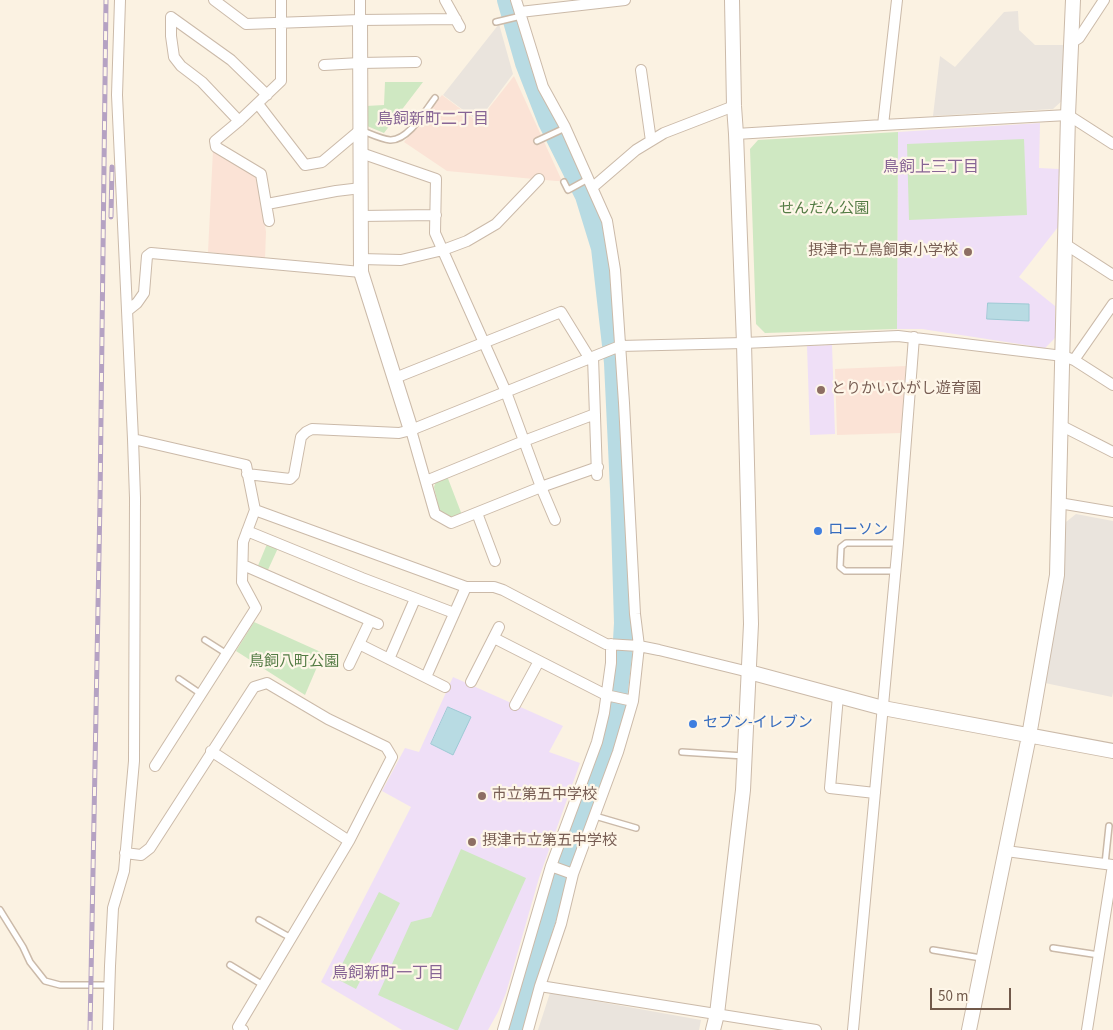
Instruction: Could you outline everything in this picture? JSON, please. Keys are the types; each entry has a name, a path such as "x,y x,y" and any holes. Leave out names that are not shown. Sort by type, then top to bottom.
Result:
{"street":[{"path":"108,1030 113,908 124,871 134,761 134,439 117,95 120,0"},
{"path":"214,0 246,24 360,20 458,23 445,0"},
{"path":"270,221 261,174 216,147 215,142 239,122 281,81 281,0"},
{"path":"360,0 361,266 395,378 412,430 435,514 451,523 542,487 598,471 591,358 561,312 395,378"},
{"path":"516,0 519,15 543,87 607,221 615,270 635,614 633,701 618,752 574,874 561,924 540,986 528,1030"},
{"path":"519,15 600,1 625,0"},
{"path":"713,1030 717,1014 743,790 751,624 744,343 734,106 732,0"},
{"path":"883,124 897,0"},
{"path":"969,1030 1029,736 1058,575 1060,425 1068,358 1065,244 1073,0"},
{"path":"1071,43 1079,38 1104,0"},
{"path":"239,122 202,82 181,66 174,57 170,36 171,17 231,60 267,95"},
{"path":"324,65 416,62"},
{"path":"641,70 651,141"},
{"path":"258,104 305,165 322,162 360,130"},
{"path":"588,182 664,133 734,106"},
{"path":"736,134 883,124 1068,115 1113,144"},
{"path":"360,154 436,180 435,233 506,392 555,520"},
{"path":"127,311 137,303 144,292 147,256 151,253 361,266 401,260 443,250 468,241 496,224 539,179"},
{"path":"267,204 336,190 361,188"},
{"path":"361,216 436,215"},
{"path":"1065,244 1113,275"},
{"path":"1068,358 1113,304"},
{"path":"853,1030 898,543 914,337"},
{"path":"248,474 290,478 294,475 302,437 312,429 399,433 412,430 620,346 914,337 1068,358 1113,385"},
{"path":"426,481 595,414"},
{"path":"1060,425 1113,452"},
{"path":"134,439 246,465 255,510 243,542 242,582 256,608 156,766"},
{"path":"1059,503 1113,512"},
{"path":"255,510 466,587 494,587 504,590 606,644 634,645 749,672 883,708 1113,751"},
{"path":"477,513 494,561"},
{"path":"247,531 454,614"},
{"path":"243,565 374,622 359,644 349,665"},
{"path":"426,677 466,587"},
{"path":"389,659 415,598"},
{"path":"471,682 499,627"},
{"path":"494,638 606,695 633,701"},
{"path":"359,644 446,687"},
{"path":"503,1030 551,866 597,742 604,713 613,644"},
{"path":"515,705 539,661"},
{"path":"125,853 142,855 150,848 254,687 267,683 328,719 386,747 392,757 348,841 238,1027 243,1030"},
{"path":"838,696 830,788 875,793"},
{"path":"211,752 348,841"},
{"path":"1006,851 1110,865 1088,1030"},
{"path":"551,866 574,874"},
{"path":"540,986 816,1030"}],"lane":[{"path":"496,22 519,15"},
{"path":"360,130 388,140 399,138 410,130 435,98"},
{"path":"537,142 562,130"},
{"path":"564,182 568,190 588,182"},
{"path":"895,571 844,571 840,567 841,547 846,543 898,543"},
{"path":"205,640 226,654"},
{"path":"179,679 201,694"},
{"path":"682,752 745,756"},
{"path":"595,816 636,828"},
{"path":"1110,826 1110,865"},
{"path":"0,910 30,962 45,981 60,985 109,985"},
{"path":"259,920 291,938"},
{"path":"1053,948 1099,955"},
{"path":"933,950 984,958"},
{"path":"230,965 263,985"}],"shaded area":[{"path":"1018,11 1019,30 1035,45 1064,45 1064,99 1053,109 933,116 940,56 955,67 1004,12"},
{"path":"499,24 513,74 478,121 443,95"},
{"path":"514,76 562,181 447,171 404,142 442,95 478,122"},
{"name":"摂津市立鳥飼東小学校","path":"1040,123 1039,168 1059,169 1058,227 1019,277 1055,306 1055,338 1045,348 922,329 897,329 898,132"},
{"path":"213,150 258,177 266,232 265,259 208,252"},
{"name":"とりかいひがし遊育園","path":"832,345 835,434 810,435 807,346"},
{"path":"906,366 901,433 837,435 835,369"},
{"path":"1076,514 1113,521 1112,697 1045,683 1062,587 1066,522"},
{"name":"摂津市立第五中学校","path":"453,677 563,726 549,752 580,763 539,878 506,993 488,1030 402,1030 321,982 411,807 382,791 405,748 419,752"},
{"path":"550,993 701,1020 699,1030 538,1030"}],"green space":[{"path":"385,82 423,82 384,133 367,126 366,106 384,105"},
{"name":"せんだん公園","path":"898,132 897,329 765,333 756,324 750,149 758,140"},
{"path":"1024,139 1027,215 909,220 907,144"},
{"path":"447,476 462,515 455,519 440,513 434,487 436,481"},
{"path":"267,544 278,548 267,572 257,568"},
{"name":"鳥飼八町公園","path":"254,622 323,653 305,695 236,651"},
{"path":"461,849 526,878 458,1030 455,1030 378,995 411,922 431,917"},
{"path":"379,892 400,903 356,989 335,978"}],"water":[{"path":"988,303 1029,304 1029,321 987,319"},
{"path":"448,707 471,717 453,755 431,744"}],"waterway":[{"path":"507,0 525,63 548,122 585,196 601,248 614,363 624,623 616,707 604,751 565,857 513,1030"}],"railway":[{"path":"90,1030 100,501 106,0"},
{"path":"111,217 112,167"}],"place":[{"name":"摂津市立鳥飼東小学校","path":"968,252"},
{"name":"とりかいひがし遊育園","path":"821,390"},
{"name":"ローソン","path":"818,531"},
{"name":"セブン-イレブン","path":"693,724"},
{"name":"市立第五中学校","path":"482,796"},
{"name":"摂津市立第五中学校","path":"472,842"}],"district":[{"name":"鳥飼新町二丁目","path":"433,120"},
{"name":"鳥飼上三丁目","path":"931,168"},
{"name":"鳥飼新町一丁目","path":"388,974"}]}
